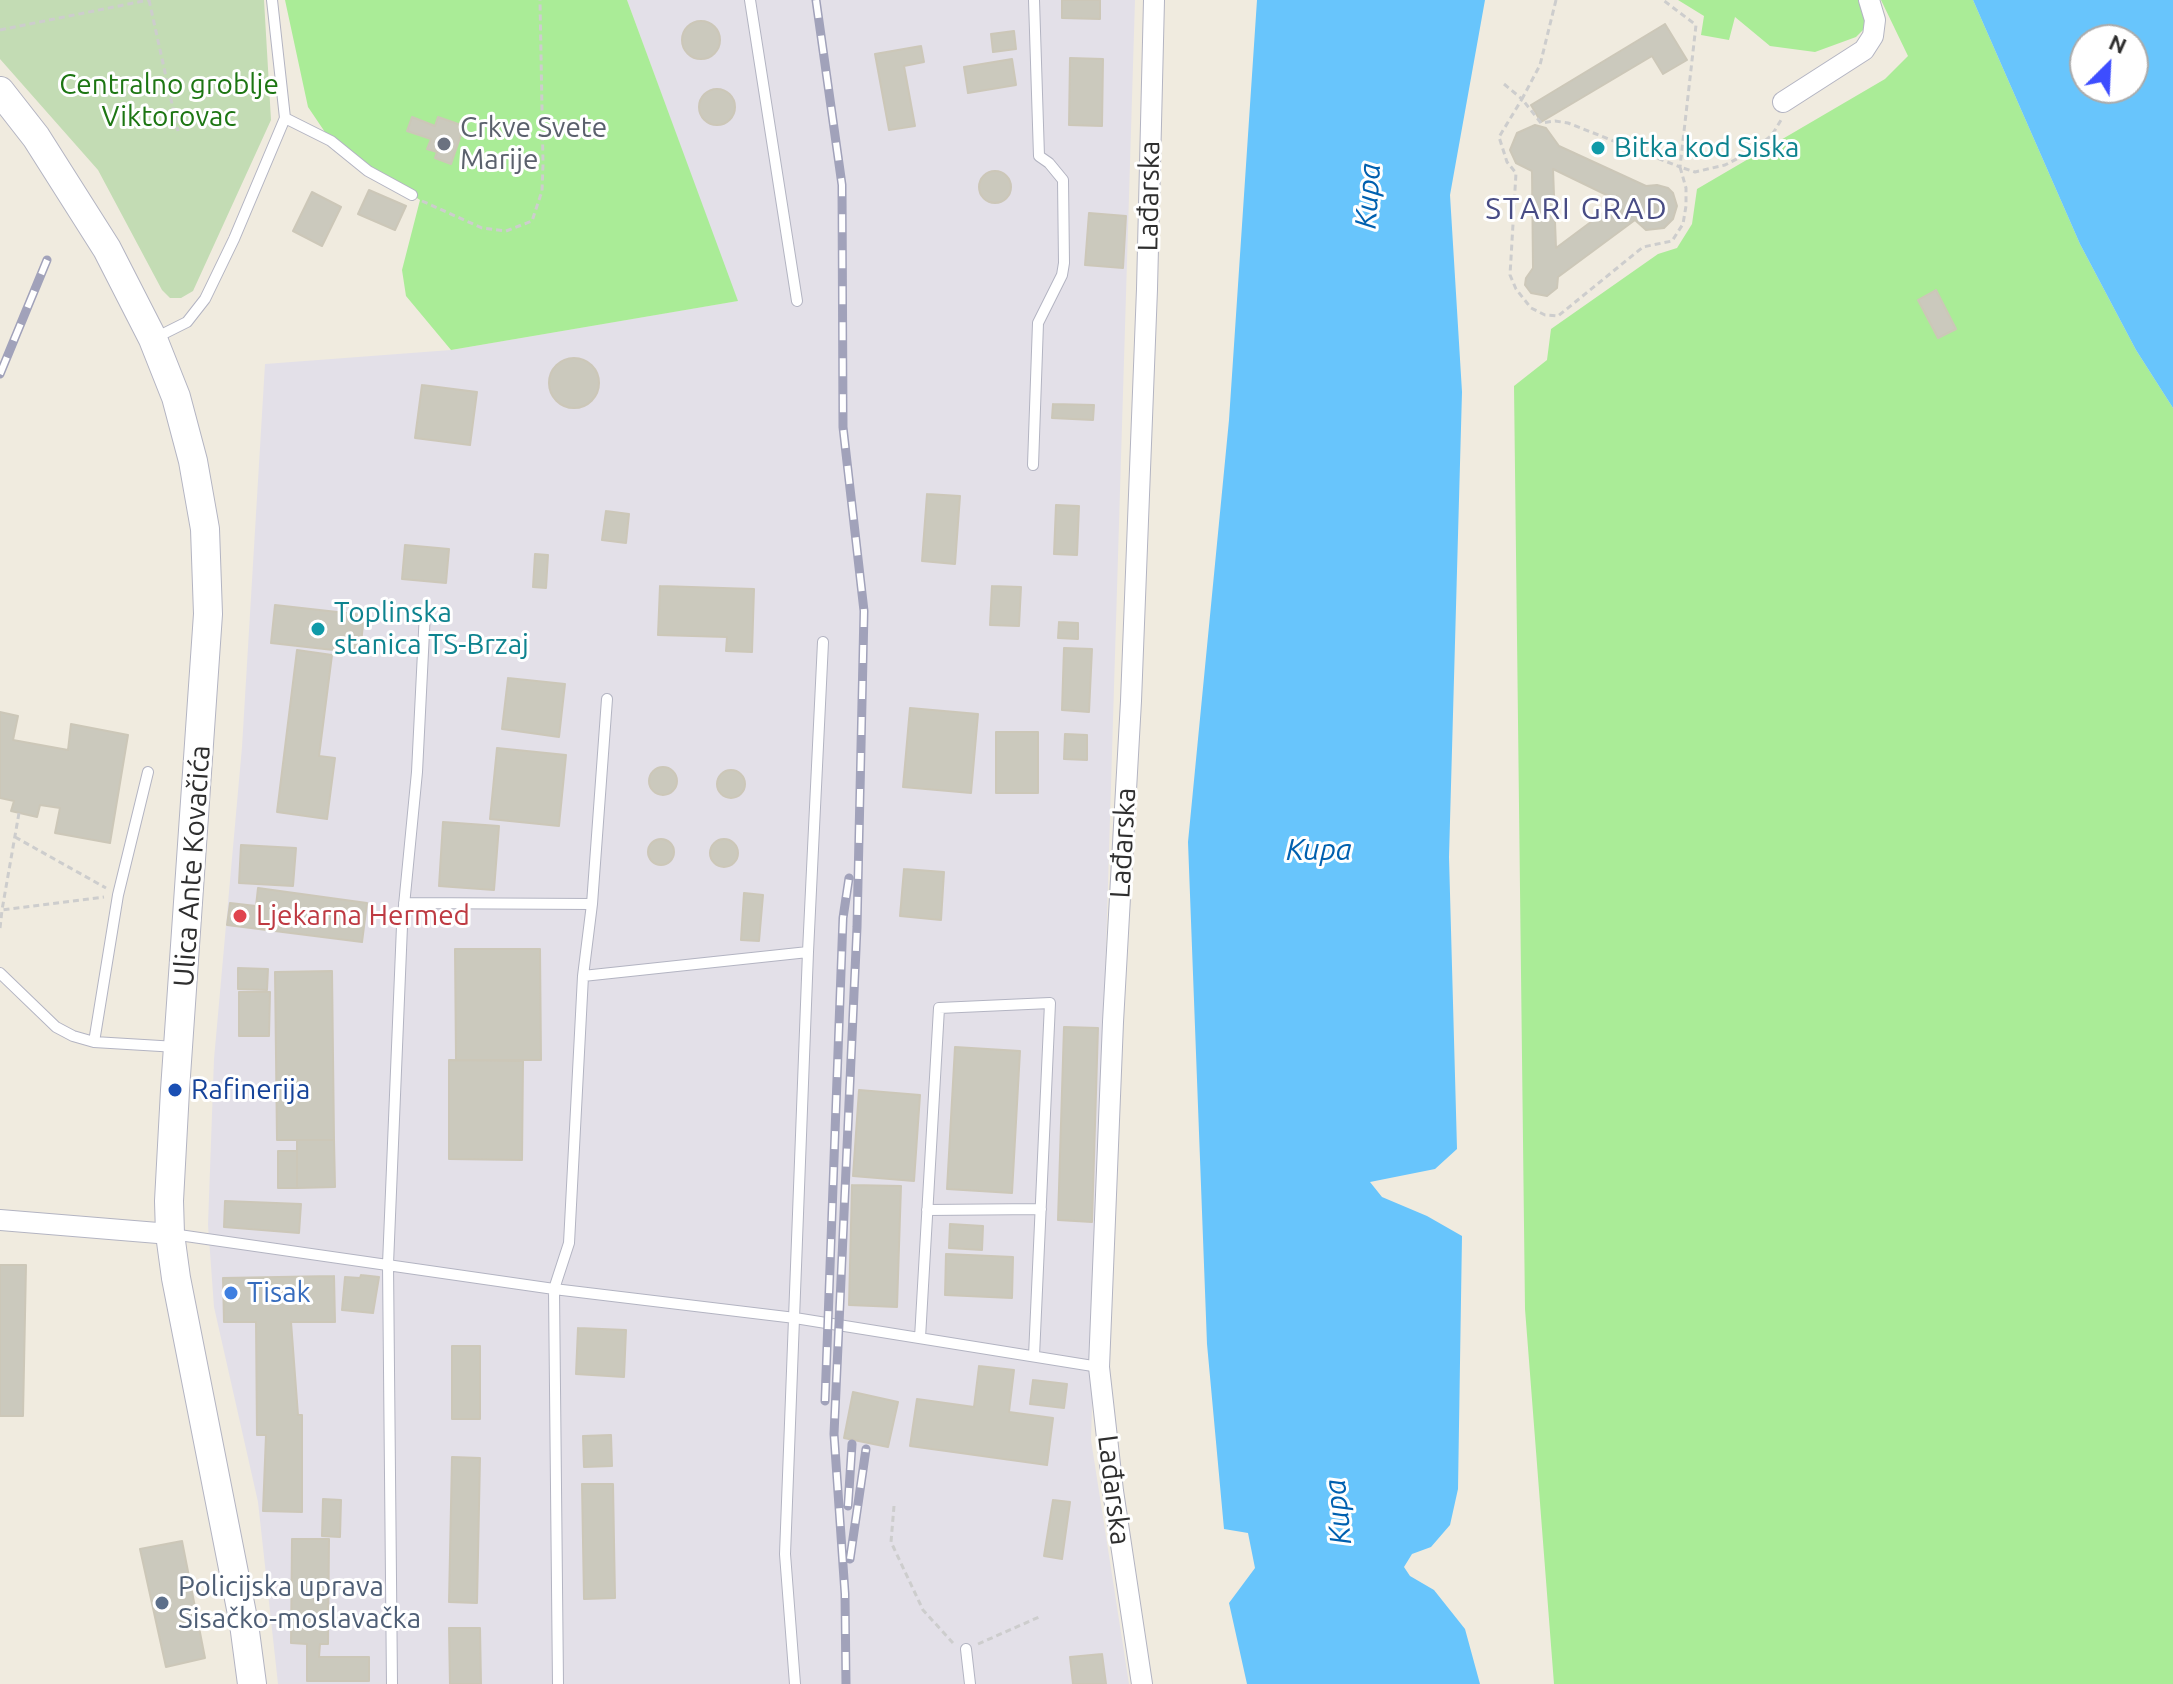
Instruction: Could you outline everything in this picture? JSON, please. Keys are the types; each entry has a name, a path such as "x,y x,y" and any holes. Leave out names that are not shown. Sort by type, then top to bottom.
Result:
{"main road":[{"name":"Ulica Ante Kovačića","path":"0,91 36,137 107,249 153,339 176,397 193,461 205,529 207,572 202,722 169,1201 170,1234 244,1624 252,1684"}],"street":[{"name":"Lađarska","path":"1142,1684 1113,1491 1099,1367 1113,1022 1131,701 1147,289 1154,0"},
{"path":"1783,102 1864,50 1873,36 1875,20 1869,0"},
{"path":"0,1220 170,1234"}],"lane":[{"path":"153,339 187,322 205,299 285,118 272,0"},
{"path":"750,0 797,301"},
{"path":"1033,465 1038,323 1062,275 1064,263 1063,180 1039,156 1034,0"},
{"path":"285,118 331,141 368,171 412,195"},
{"path":"392,1684 388,1264 404,903 417,772 425,612"},
{"path":"795,1684 785,1554 823,642"},
{"path":"558,1684 554,1289 569,1243 583,976 592,904 607,699"},
{"path":"94,1042 118,895 148,772"},
{"path":"404,903 592,904"},
{"path":"583,976 808,952"},
{"path":"0,973 56,1027 73,1036 94,1042 179,1047"},
{"path":"920,1338 939,1008 1050,1003 1034,1356"},
{"path":"927,1210 1041,1209"},
{"path":"170,1234 554,1289 795,1318 1099,1367"},
{"path":"966,1649 970,1684"}],"path":[{"path":"0,30 148,0 178,131"},
{"path":"412,195 435,209 482,228 506,231 532,221 542,191 543,164 540,0"},
{"path":"1556,0 1540,65 1499,137 1507,162 1516,173 1510,275 1516,289 1531,308 1545,315 1558,316 1643,247 1672,241 1683,224 1686,188 1680,167 1696,25 1663,0"},
{"path":"1504,84 1522,99 1541,123 1568,123 1695,172 1712,169 1752,151 1772,135 1779,124 1786,112 1783,102"},
{"path":"0,928 19,813"},
{"path":"15,837 118,895"},
{"path":"2,910 118,895"},
{"path":"894,1506 891,1542 923,1610 948,1641 966,1649 1039,1617"}],"shaded area":[{"path":"627,0 1135,0 1091,1440 1129,1684 278,1684 258,1502 214,1307 208,1225 214,1059 242,747 265,364 451,350 737,301"}],"green space":[{"name":"Centralno groblje Viktorovac","path":"0,0 264,0 271,120 193,291 181,298 170,298 162,290 98,170 0,59"},
{"path":"285,0 627,0 738,301 451,350 406,296 402,270 420,200 331,141 308,107","holes":["412,118 435,126 439,118 464,127 451,164 435,158 437,152 428,148 431,139 408,131"]},
{"path":"1678,0 1861,0 1872,21 1856,37 1815,52 1770,46 1735,17 1729,40 1701,35 1704,16"},
{"path":"1881,0 1973,0 2080,244 2136,350 2173,408 2173,1684 1554,1684 1525,1309 1514,386 1547,360 1551,329 1658,254 1677,248 1692,224 1697,189 1885,79 1908,56"}],"water":[{"name":"Kupa","path":"1257,0 1485,0 1450,195 1462,392 1449,857 1457,1149 1435,1169 1370,1182 1382,1197 1427,1216 1462,1236 1458,1489 1450,1525 1431,1547 1412,1554 1404,1567 1410,1576 1434,1590 1465,1629 1480,1684 1247,1684 1229,1603 1255,1568 1248,1533 1224,1529 1207,1344 1188,842 1229,420"},
{"path":"1973,0 2173,0 2173,408 2136,350 2080,244"}],"building":[{"path":"1062,0 1100,0 1100,19 1062,18"},
{"path":"701,21 714,27 720,40 714,53 701,59 688,53 682,40 688,27"},
{"path":"1665,24 1687,60 1663,74 1652,56 1541,122 1531,105"},
{"path":"1014,31 1016,49 993,52 991,34"},
{"path":"921,46 924,62 904,66 915,126 889,130 875,54"},
{"path":"1070,58 1103,59 1102,126 1069,125"},
{"path":"1012,59 1016,85 968,93 964,67"},
{"path":"717,89 729,95 735,107 729,119 717,125 705,119 699,107 705,95"},
{"name":"Crkve Svete Marije","path":"412,117 435,126 438,117 464,126 451,164 435,158 437,152 427,149 431,139 407,131"},
{"path":"1535,125 1546,128 1559,146 1646,186 1668,188 1677,206 1673,219 1664,228 1646,230 1635,220 1558,277 1557,288 1547,296 1531,293 1525,285 1533,268 1532,171 1516,163 1510,150 1517,133","holes":["1553,169 1619,201 1556,248"]},
{"path":"995,171 1006,176 1011,187 1006,198 995,203 984,198 979,187 984,176"},
{"path":"369,190 406,206 395,230 358,214"},
{"path":"312,192 341,207 322,246 293,231"},
{"path":"1089,213 1126,216 1123,268 1085,265"},
{"path":"1936,290 1956,329 1938,338 1918,300"},
{"path":"574,358 592,365 599,383 592,401 574,408 556,401 549,383 556,365"},
{"path":"422,385 477,392 470,445 415,438"},
{"path":"1053,404 1094,405 1093,420 1052,418"},
{"path":"927,494 960,496 955,564 922,561"},
{"path":"1056,505 1079,506 1077,555 1054,554"},
{"path":"606,511 629,514 626,543 602,540"},
{"path":"405,545 449,549 446,583 402,579"},
{"path":"535,554 548,555 546,588 533,587"},
{"path":"660,586 754,589 752,652 726,651 727,637 658,635"},
{"path":"992,586 1021,587 1019,626 990,625"},
{"name":"Toplinska stanica TS-Brzaj","path":"275,605 364,615 360,653 271,643"},
{"path":"1059,622 1078,623 1078,639 1058,638"},
{"path":"1064,648 1092,649 1089,712 1062,710"},
{"path":"297,650 332,655 319,756 335,758 327,819 277,812"},
{"path":"508,678 565,684 559,737 502,729"},
{"path":"910,708 978,714 971,793 903,787"},
{"path":"0,712 18,716 13,740 68,750 71,724 128,735 110,843 55,833 60,808 40,805 37,817 11,811 14,801 0,798"},
{"path":"996,732 1038,732 1038,793 996,793"},
{"path":"1065,734 1087,735 1087,760 1064,759"},
{"path":"497,748 566,755 559,826 490,819"},
{"path":"663,767 673,771 677,781 673,791 663,795 653,791 649,781 653,771"},
{"path":"731,770 741,774 745,784 741,794 731,798 721,794 717,784 721,774"},
{"path":"443,822 499,826 494,890 439,886"},
{"path":"661,839 671,842 674,852 671,862 661,865 651,862 648,852 651,842"},
{"path":"724,839 734,843 738,853 734,863 724,867 714,863 710,853 714,843"},
{"path":"241,845 296,848 293,886 239,883"},
{"path":"904,869 944,872 941,920 900,916"},
{"path":"258,888 367,903 362,942 227,925 230,903 256,906"},
{"path":"744,893 763,895 759,941 741,940"},
{"path":"455,949 540,949 541,1060 456,1060"},
{"path":"238,968 268,969 267,990 238,989"},
{"path":"332,971 334,1140 277,1140 275,972"},
{"path":"239,992 270,992 269,1036 239,1036"},
{"path":"1064,1027 1098,1028 1092,1222 1058,1220"},
{"path":"955,1047 1020,1051 1012,1193 947,1189"},
{"path":"449,1060 523,1061 522,1160 449,1159"},
{"path":"859,1090 920,1095 914,1181 853,1176"},
{"path":"297,1140 334,1140 335,1187 297,1188"},
{"path":"278,1151 297,1151 297,1188 278,1188"},
{"path":"852,1185 901,1186 897,1307 849,1305"},
{"path":"225,1201 301,1204 299,1233 224,1227"},
{"path":"950,1224 983,1226 982,1250 949,1248"},
{"path":"946,1254 1013,1257 1012,1298 945,1295"},
{"path":"0,1265 26,1265 23,1416 0,1416"},
{"path":"361,1275 379,1277 373,1313 342,1310 345,1277 360,1278"},
{"path":"334,1276 335,1322 291,1322 298,1415 302,1415 302,1512 263,1511 266,1435 257,1435 256,1322 224,1322 223,1278"},
{"path":"578,1328 626,1330 624,1377 576,1374"},
{"path":"452,1346 480,1346 480,1419 452,1419"},
{"path":"979,1366 1014,1370 1009,1412 1053,1418 1047,1465 910,1446 917,1399 974,1407"},
{"path":"1033,1380 1067,1384 1064,1408 1030,1404"},
{"path":"853,1392 898,1402 888,1447 844,1438"},
{"path":"611,1435 612,1466 584,1467 583,1436"},
{"path":"452,1457 480,1458 477,1603 449,1602"},
{"path":"582,1484 613,1484 615,1598 584,1599"},
{"path":"323,1499 341,1500 340,1537 322,1536"},
{"path":"1053,1500 1070,1502 1062,1559 1044,1556"},
{"path":"292,1539 329,1539 328,1644 320,1644 319,1657 369,1657 369,1681 307,1681 307,1644 291,1643"},
{"path":"182,1541 205,1658 166,1667 140,1549"},
{"path":"449,1628 480,1628 481,1684 450,1684"},
{"path":"1102,1654 1106,1684 1073,1684 1070,1657"}],"railway":[{"path":"816,0 842,185 843,427 864,611 857,927 834,1434 845,1594 846,1684"},
{"path":"0,374 47,260"},
{"path":"825,1401 843,918 849,878"},
{"path":"848,1506 852,1444"},
{"path":"850,1559 866,1449"}],"place":[{"name":"Crkve Svete Marije","path":"444,144"},
{"name":"Bitka kod Siska","path":"1598,148"},
{"name":"Toplinska stanica TS-Brzaj","path":"318,629"},
{"name":"Ljekarna Hermed","path":"240,916"},
{"name":"Rafinerija","path":"175,1090"},
{"name":"Tisak","path":"231,1293"},
{"name":"Policijska uprava Sisačko-moslavačka","path":"162,1603"}],"district":[{"name":"STARI GRAD","path":"1577,209"}]}
